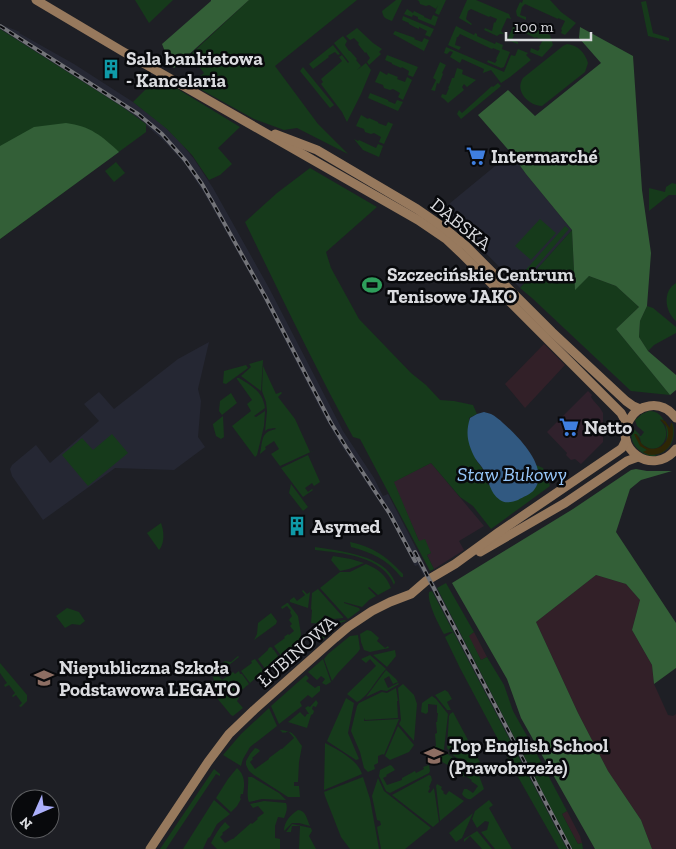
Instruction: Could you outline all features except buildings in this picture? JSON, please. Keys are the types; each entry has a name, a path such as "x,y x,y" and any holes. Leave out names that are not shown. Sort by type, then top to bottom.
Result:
{"street":[{"name":"DĄBSKA","path":"36,0 418,220 446,239 621,413 627,424"},
{"name":"DĄBSKA","path":"254,126 313,148 437,222 466,246 552,332 629,404 640,409"},
{"path":"676,418 672,410 661,407 653,406 640,409 633,414 627,424 625,433 630,450 638,457 651,461 672,459 676,449"},
{"path":"455,564 618,451 626,440"},
{"path":"455,564 472,557 553,510 627,461 638,457"},
{"name":"ŁUBINOWA","path":"150,849 216,750 246,718 348,627 383,605 411,594 426,581 455,564"}],"shaded area":[{"path":"0,24 20,32 133,102 163,125 194,159 213,188 269,288 343,431 374,478 383,496 388,494 430,575 425,578 418,565 415,566 388,515 339,442 260,292 204,193 185,164 164,141 138,118 0,29"},
{"path":"511,153 572,230 520,288 461,228 438,213"},
{"path":"209,342 198,389 201,401 198,437 205,447 174,470 115,468 43,520 12,476 10,469 12,465 36,445 50,463 99,421 84,404 99,392 114,409 178,359"},
{"path":"544,344 565,365 525,408 505,384"},
{"path":"588,391 603,413 603,442 581,464 575,459 571,460 566,455 567,453 547,432"},
{"path":"431,463 484,526 459,541 464,550 434,569 427,555 431,553 419,541 393,482"},
{"path":"596,575 626,584 640,600 632,630 652,665 654,684 668,715 673,716 676,714 676,849 652,849 641,820 608,771 578,713 536,622"},
{"path":"433,580 572,849 567,849 428,583"},
{"path":"474,632 487,657 481,660 468,636"},
{"path":"567,811 582,843 578,844 562,814"}],"green space":[{"path":"135,0 173,0 149,23"},
{"path":"211,0 249,0 174,68 170,64 162,44"},
{"path":"249,0 357,0 275,66 318,124 348,154 297,128 284,130 254,119 191,84 204,73 190,55"},
{"path":"396,0 402,0 392,21 385,18 382,11"},
{"path":"417,0 446,0 439,15 435,13 438,5 436,9 429,5 420,4"},
{"path":"467,0 476,0 509,14 511,19 507,18 501,31 504,34 497,36 484,30 485,28 492,31 494,22 497,19 471,9 468,11 466,19 471,25 459,18"},
{"path":"523,0 550,0 561,12 576,23 565,35 561,33 561,29 565,21 525,4 520,15 526,17 526,20 517,16 516,11"},
{"path":"646,1 653,33 669,38 669,41 648,36 641,2"},
{"path":"407,9 431,20 433,15 438,17 435,26 413,15 412,17 404,14"},
{"path":"403,16 434,29 430,37 425,35 427,31 402,20"},
{"path":"520,23 550,35 553,45 542,57 530,52 531,48 538,51 543,40 517,29 512,40 518,42 518,44 507,40 514,25 518,28"},
{"path":"456,26 474,35 475,33 477,36 495,44 496,42 503,45 502,49 510,52 504,67 501,68 487,62 488,60 495,63 500,51 460,34 455,45 461,47 459,50 448,45"},
{"path":"580,27 633,56 642,190 651,253 647,306 640,321 639,337 648,351 676,375 676,390 670,395 616,329 639,307 616,286 589,276 575,290 572,230 511,153 478,115 508,90 535,116 601,63 579,38"},
{"path":"357,28 382,49 379,52 381,54 369,65 367,62 370,58 359,43 354,38 350,40 346,36"},
{"path":"0,29 121,106 146,124 146,132 0,239"},
{"path":"395,31 422,42 424,38 429,40 424,51 393,34"},
{"path":"343,36 347,41 345,45 361,66 357,70 366,63 371,70 347,122 342,112 321,84 323,82 321,79 342,61 339,57 342,55 349,62 334,43"},
{"path":"567,44 578,48 585,56 588,63 585,72 542,106 528,101 520,88 523,78"},
{"path":"333,45 340,54 338,55 335,52 313,69 309,64"},
{"path":"446,47 504,72 511,55 515,56 518,49 528,53 526,55 531,60 501,83 491,70 483,73 484,69 462,59 460,63 450,57 453,52 444,53"},
{"path":"387,55 418,67 413,77 408,75 409,71 385,60"},
{"path":"440,62 446,65 435,91 431,90 436,80 433,78"},
{"path":"303,67 334,105 330,108 300,71"},
{"path":"457,68 463,70 462,74 476,80 467,87 464,84 462,87 464,90 448,103 441,97 442,94 446,95"},
{"path":"380,71 387,75 388,73 398,77 397,79 405,82 407,77 412,80 403,100 398,97 400,93 393,89 384,88 383,85 375,82"},
{"path":"158,77 240,127 218,148 232,164 220,175 209,180 192,155 167,129 133,102"},
{"path":"498,83 501,86 461,119 457,114 459,110 462,113 492,86"},
{"path":"370,93 395,104 397,100 403,102 398,111 368,98"},
{"path":"361,115 386,126 388,122 393,124 384,144 379,142 381,137 374,133 365,132 364,129 356,126"},
{"path":"66,123 89,129 119,152 0,239 0,146 34,127"},
{"path":"354,139 376,148 378,144 383,146 379,157 363,150"},
{"path":"116,162 125,173 114,182 105,171"},
{"path":"310,168 377,207 326,252 331,268 359,319 440,400 473,405 477,414 469,418 476,460 485,472 488,485 539,474 536,465 543,468 550,486 491,529 473,506 460,497 431,463 394,482 419,541 425,539 431,553 427,555 434,569 430,571 360,439 353,437 339,411 245,222 277,193"},
{"path":"672,183 676,184 676,195 669,195 649,211 649,188 665,192 666,187"},
{"path":"540,219 556,233 531,260 515,246"},
{"path":"565,226 569,229 527,277 523,273"},
{"path":"572,230 575,289 589,276 616,286 639,307 616,329 670,395 631,391 520,288"},
{"path":"676,283 676,321 667,307 667,296"},
{"path":"647,306 653,308 676,327 676,333 654,345 648,351 639,337 640,321"},
{"path":"263,360 261,391 241,376 251,367 249,364"},
{"path":"246,365 248,368 226,384 223,383 224,371"},
{"path":"263,366 276,394 282,393 278,397 295,419 310,452 315,450 280,466 271,454 279,449 274,441 265,447 266,449 260,454 265,435 267,432 276,429 265,431 267,411 262,391"},
{"path":"237,378 256,390 264,402 265,408 254,416 256,417 265,411 264,426 255,457 232,426 251,411 247,404 252,400"},
{"path":"231,393 237,403 222,415 219,411 220,401"},
{"path":"649,411 658,413 664,421 660,420 666,432 663,444 653,449 647,448 641,443 648,451 643,452 659,455 651,456 640,451 633,443 632,427 639,436 644,432 637,426 635,420","holes":["636,434 640,438 641,443 635,436"]},
{"path":"223,416 224,437 221,439 216,436 213,424"},
{"path":"112,434 128,453 88,486 62,455 82,438 93,450"},
{"path":"308,455 320,482 314,486 312,483 305,488 308,492 313,490 303,497 281,468"},
{"path":"631,470 672,471 641,480 630,489 616,532 676,623 676,668 654,684 652,665 632,630 640,600 626,584 596,575 536,622 578,713 608,771 641,820 652,849 595,849 521,718 507,679 452,583 573,509"},
{"path":"291,484 308,507 303,511 289,493"},
{"path":"161,523 163,537 159,550 147,533"},
{"path":"350,542 379,553 403,574 403,577 379,558 351,547"},
{"path":"315,547 349,553 372,560 390,573 395,582 394,585 389,575 371,562 349,555 315,550"},
{"path":"333,556 364,563 340,571 331,560"},
{"path":"366,564 381,573 387,579 391,588 378,595 369,587 376,596 362,607 344,602 360,610 348,619 320,588 340,572 350,572"},
{"path":"446,583 474,632 469,636 481,660 487,657 504,685 513,711 567,811 562,814 578,844 582,843 583,849 572,849 437,588"},
{"path":"318,589 343,618 334,619 324,615 323,624 311,623 312,593"},
{"path":"303,590 307,594 310,592 308,608 290,602 294,597 297,601 305,595"},
{"path":"432,591 567,849 559,849 460,668 445,637 453,632 444,634 432,608 429,592"},
{"path":"287,603 298,616 301,634 299,644 282,657 274,646 294,631 290,626 292,624 289,620 292,616 291,611 287,606 282,609 281,607"},
{"path":"67,608 79,612 85,621 80,625 72,624 65,628 56,616"},
{"path":"271,613 277,621 276,624 254,640 257,634 258,623"},
{"path":"345,620 329,630 320,642 314,634 328,625"},
{"path":"367,630 379,638 377,641 385,648 388,646 389,648 370,652 364,650 360,634"},
{"path":"358,635 360,649 332,681 324,659 350,636"},
{"path":"270,647 273,648 280,659 266,670 258,659"},
{"path":"395,650 396,656 387,667 373,655"},
{"path":"370,655 386,669 365,696 357,702 347,694 376,666 370,659 366,663 361,659"},
{"path":"238,656 229,665 227,664 216,672 222,680 233,672 235,674 239,671 242,674 249,684 238,693 232,694 224,691 216,684 213,672 225,661 231,662"},
{"path":"255,659 264,671 250,683 241,671"},
{"path":"323,659 331,682 326,685 322,683 325,679 321,676 317,680 308,672"},
{"path":"0,663 27,695 27,701 21,707 19,706 22,703 16,695 12,696 15,693 9,685 5,687 4,685 7,683 0,673"},
{"path":"386,670 398,682 393,684 389,676 384,679 388,688 399,684 387,691 381,690 366,697"},
{"path":"306,675 309,678 306,681 315,688 320,686 320,691 312,698 308,695 300,702 302,706 279,724 271,706"},
{"path":"212,681 223,691 237,695 239,698 237,701 243,708 233,716 231,715 212,692"},
{"path":"403,684 414,695 417,704 414,741 399,724 401,720 398,688"},
{"path":"396,688 398,718 365,720 364,718 364,721 399,719 384,755 378,756 378,763 374,765 375,769 368,772 364,768 360,752 351,731 357,706 359,703 382,692 387,693"},
{"path":"445,690 452,699 447,702 451,710 447,710 435,695"},
{"path":"432,696 448,714 443,752 434,754 436,746 435,734 437,733 437,705 428,704 428,712 426,714 421,712 422,703"},
{"path":"346,698 354,703 348,733 359,759 356,760 327,741"},
{"path":"316,700 318,703 316,707 313,706 312,709 314,711 307,728 288,722 300,712 305,717 309,714 305,708 310,707"},
{"path":"269,708 277,726 250,747 241,766 223,755 241,734"},
{"path":"453,712 468,740 449,750 447,748 449,716"},
{"path":"398,726 414,745 409,752 390,760 385,756"},
{"path":"288,731 293,734 302,746 298,782 294,782 294,786 299,786 300,797 288,797 254,775 246,765 246,761 255,748 260,751 250,762 255,769 282,749 294,738"},
{"path":"325,743 352,760 362,774 324,790"},
{"path":"470,744 482,766 476,769 449,753"},
{"path":"446,753 478,773 484,789 471,799 466,798 462,794 464,789 473,793 478,786 472,780 464,777 437,759"},
{"path":"390,765 395,770 383,778 387,785 402,780 402,778 415,771 416,773 429,765 430,771 390,793 386,791 379,776 380,770"},
{"path":"237,768 243,777 244,790 237,806 231,812 216,798"},
{"path":"214,769 220,776 216,774 166,849 160,849"},
{"path":"429,775 432,780 428,792 430,793 434,788 439,822 433,827 392,795"},
{"path":"248,777 252,777 279,793 286,800 262,799 249,802"},
{"path":"363,777 370,799 379,849 350,849 341,837 324,792"},
{"path":"378,778 384,791 431,828 405,849 381,849 377,827 381,825 380,821 377,820 372,796"},
{"path":"437,784 442,787 443,793 446,795 449,791 464,801 440,821 436,786"},
{"path":"214,800 230,814 217,824 203,849 183,849"},
{"path":"489,800 493,805 489,808 512,849 495,849 481,832 487,830 489,822 485,821 477,828 472,819 475,811"},
{"path":"264,801 286,803 287,809 284,818 278,817 275,826 275,838 280,839 280,849 217,849 211,843 225,822 230,827 220,837 225,843 252,824 264,813 258,806 253,808 250,804"},
{"path":"298,810 305,813 310,826 292,823 284,831 288,819"},
{"path":"473,813 462,838 456,842 449,833"},
{"path":"292,824 311,828 312,831 309,836 316,849 299,849 300,826 292,826 291,832 286,832"},
{"path":"477,831 492,849 482,849 470,836 464,842 464,839"}],"sand":[{"path":"660,419 665,421 670,428 672,423 672,441 662,452 649,455 643,452 647,450 640,446 634,434 636,434 644,446 654,449 659,448 666,442 668,437 667,427"}],"water":[{"name":"Staw Bukowy","path":"484,412 494,416 509,429 524,444 536,463 538,482 533,491 518,500 504,502 496,497 471,448 468,439 470,418"}],"railway":[{"path":"0,26 138,114 162,134 185,160 202,184 266,298 331,423 390,514 415,561"},
{"path":"415,552 570,849"}],"place":[{"name":"Sala bankietowa - Kancelaria","path":"111,69"},
{"name":"Intermarché","path":"476,156"},
{"name":"Szczecińskie Centrum Tenisowe JAKO","path":"372,285"},
{"name":"Netto","path":"569,427"},
{"name":"Asymed","path":"297,526"},
{"name":"Niepubliczna Szkoła Podstawowa LEGATO","path":"44,678"},
{"name":"Top English School (Prawobrzeże)","path":"434,756"}]}
